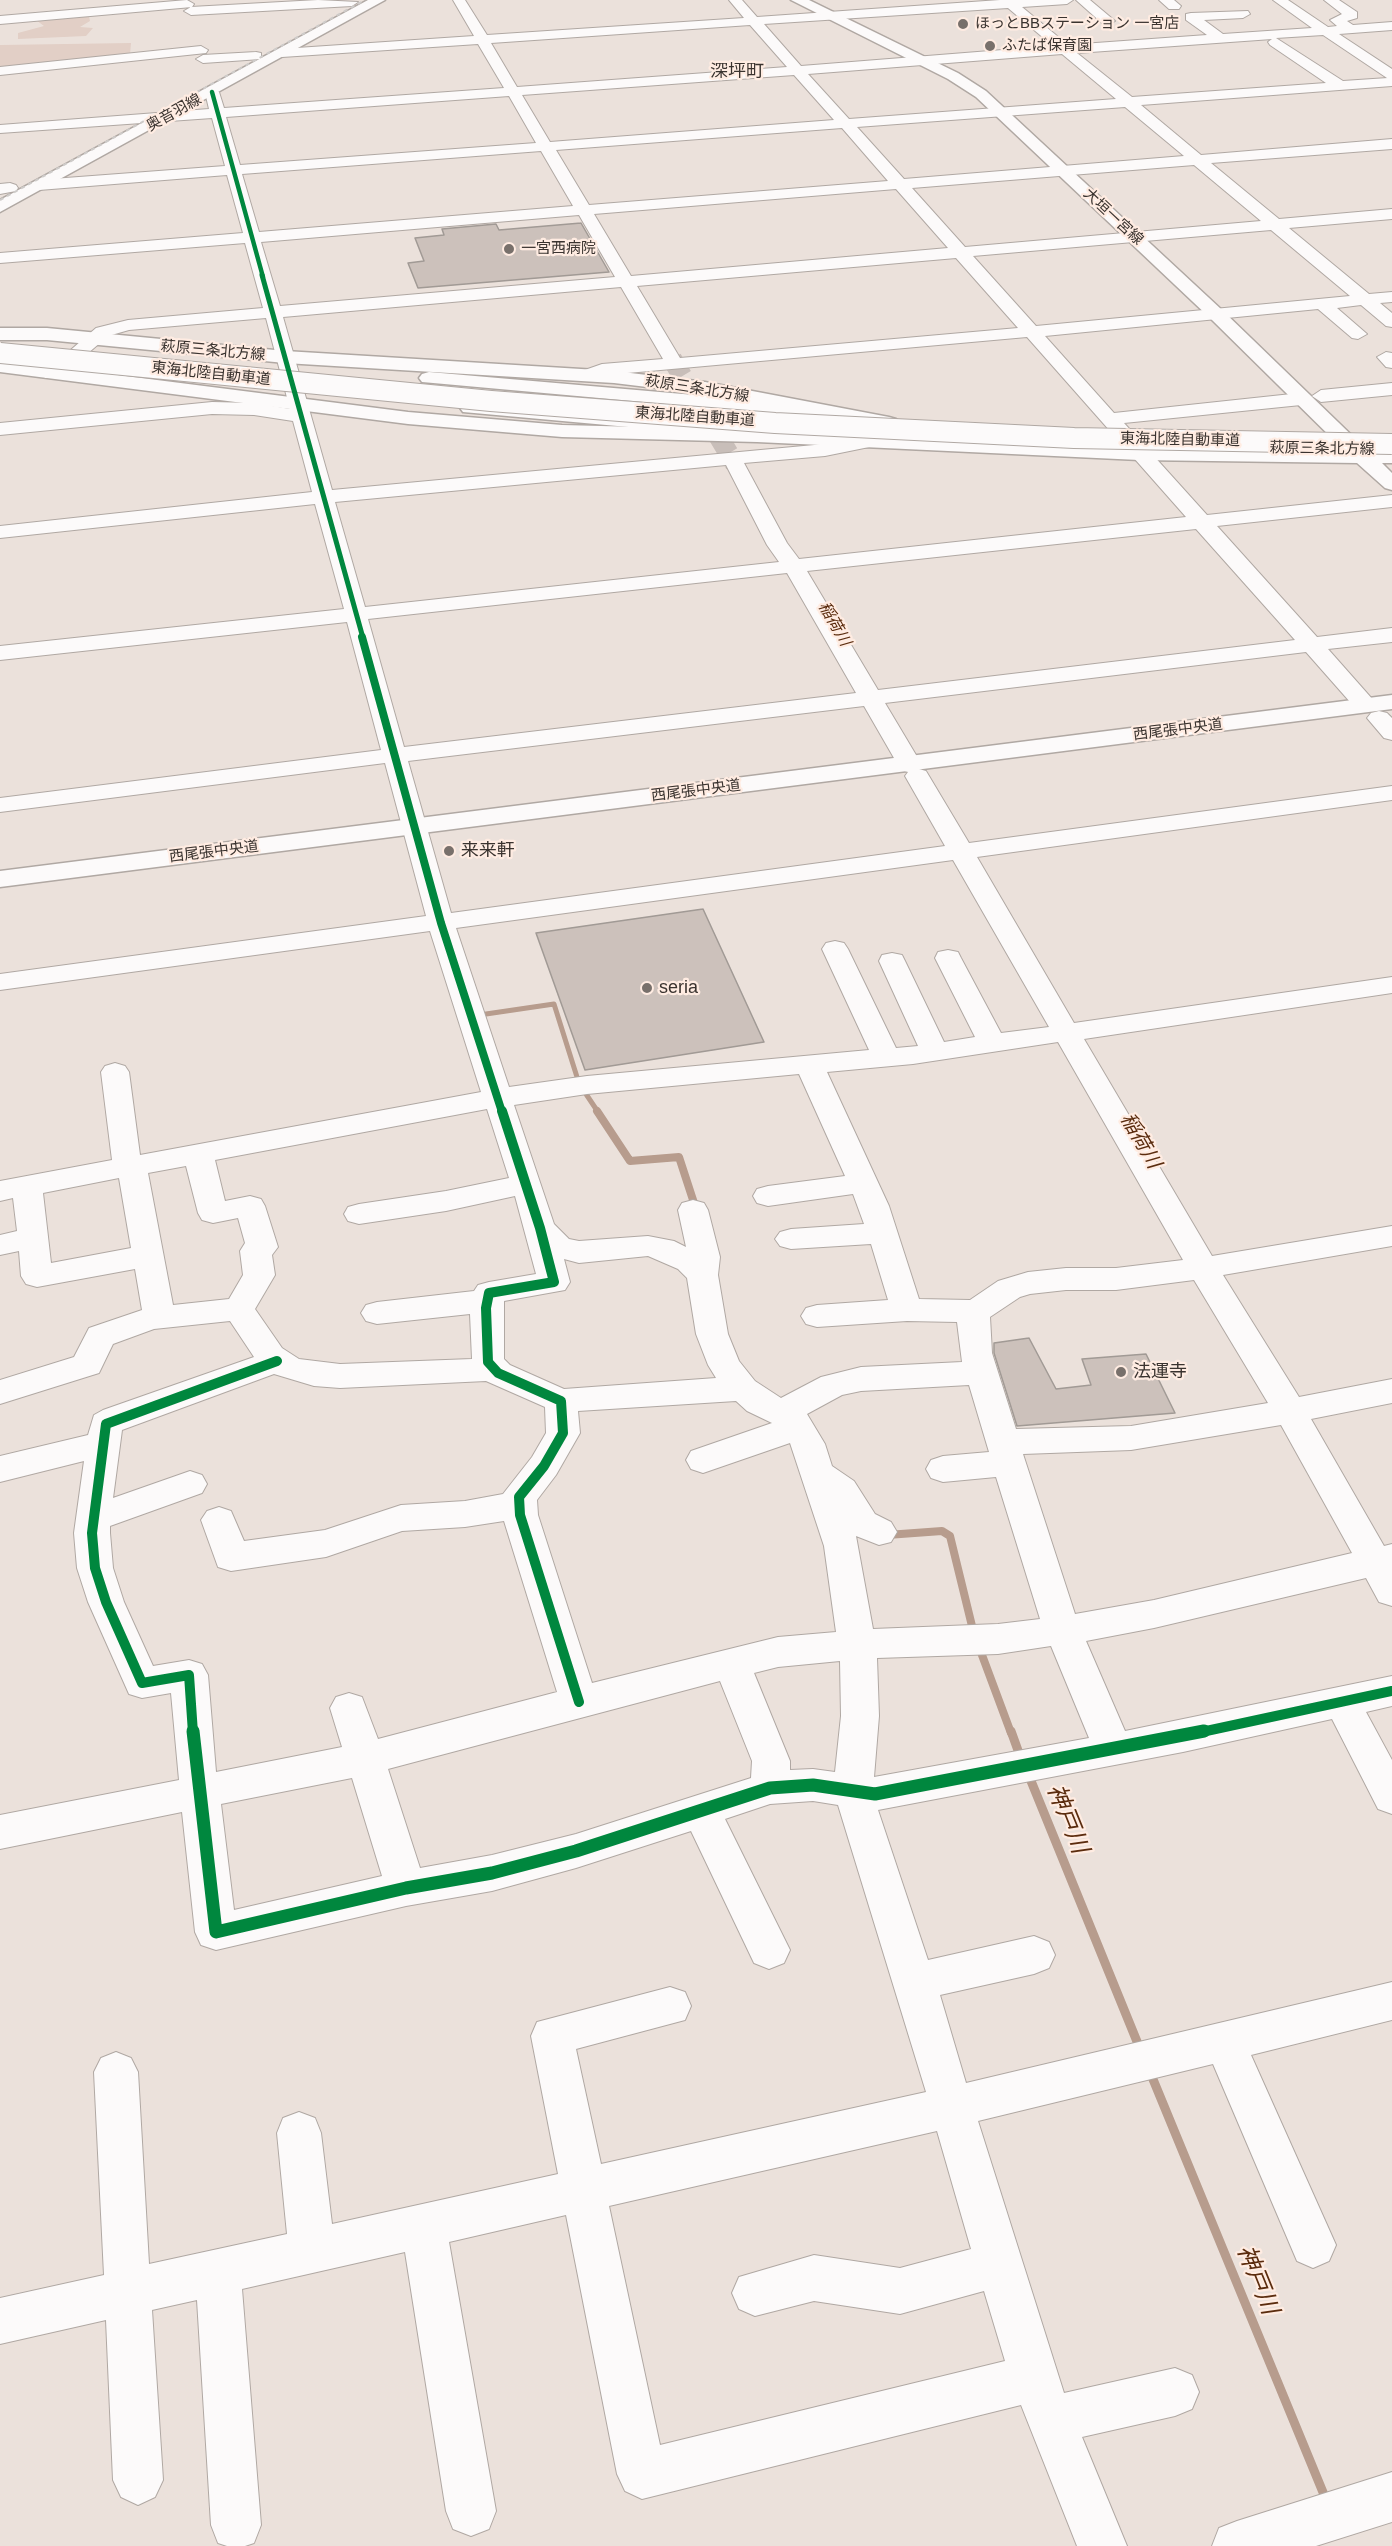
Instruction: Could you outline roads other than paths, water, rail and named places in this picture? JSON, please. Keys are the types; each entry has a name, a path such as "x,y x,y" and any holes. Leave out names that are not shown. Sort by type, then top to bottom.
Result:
{"main road":[{"name":"奥音羽線","path":"0,207 169,115 207,71 282,53 378,0"},
{"name":"大垣一宮線","path":"798,0 927,60 1007,111 1311,398 1383,451 1392,484"},
{"name":"大垣一宮線","path":"807,0 835,16"},
{"name":"萩原三条北方線","path":"0,335 47,334 285,357 589,375 705,388 821,412 987,436 1136,450"},
{"path":"0,335 429,378 821,412"},
{"name":"東海北陸自動車道","path":"0,344 464,389 744,412 1072,429 1383,451"},
{"name":"東海北陸自動車道","path":"0,353 491,401 764,422 1383,451"},
{"name":"萩原三条北方線","path":"0,364 52,374 300,410 562,431 1136,450 1383,451"},
{"path":"0,364 827,438"},
{"name":"西尾張中央道","path":"0,892 416,834 914,770 1384,715"},
{"name":"西尾張中央道","path":"0,879 416,834"}],"street":[{"path":"459,0 548,148 624,281 648,306 674,362"},
{"path":"735,0 1201,523 1314,645 1384,715"},
{"path":"282,53 835,16 1008,2 1067,0"},
{"path":"1082,0 1108,21"},
{"path":"1223,0 1293,55 1340,86"},
{"path":"1279,0 1392,75"},
{"path":"1330,0 1352,15 1337,20 1351,29"},
{"path":"0,20 352,2"},
{"path":"1008,2 1392,322"},
{"path":"1374,10 1391,23"},
{"path":"1221,39 1191,17 1243,14"},
{"path":"0,71 207,71 513,91 1067,50 1147,51 1274,39 1391,23"},
{"path":"1152,31 1167,43"},
{"path":"1125,33 1147,51"},
{"path":"1147,51 1167,43 1221,39 1302,40 1314,50 1293,55 1269,56"},
{"path":"0,129 169,115 207,71 256,56"},
{"path":"207,71 441,923 540,1228 554,1282 489,1293 488,1362 494,1369 561,1401 743,1389"},
{"path":"39,185 1392,82"},
{"path":"0,258 1392,144"},
{"path":"52,374 93,338 110,328 128,324 1392,214"},
{"path":"624,281 626,303 674,362 705,388"},
{"path":"589,375 602,370 674,362 1392,297"},
{"path":"1321,303 1358,334"},
{"path":"1108,418 1392,389"},
{"path":"0,429 224,400"},
{"path":"0,1832 201,1794 365,1759 463,1731 778,1652 858,1644 998,1639 1154,1614 1386,1570 1203,1268 873,699 794,567 777,545 733,461 701,435"},
{"path":"0,532 324,498 733,461 825,450 872,441"},
{"path":"0,653 1392,501"},
{"path":"0,805 395,754 873,699 1392,635"},
{"path":"0,982 1392,793"},
{"path":"835,949 887,1058"},
{"path":"948,958 993,1044"},
{"path":"892,961 935,1052"},
{"path":"148,1256 37,1276 32,1238 13,1189 498,1098 587,1085 935,1052 1392,985"},
{"path":"810,1065 864,1183 883,1233 907,1310"},
{"path":"115,1072 126,1159 132,1166 159,1317"},
{"path":"198,1154 213,1213 250,1206 262,1247 256,1251 259,1275 239,1309"},
{"path":"768,1196 864,1183"},
{"path":"359,1214 446,1201 526,1184"},
{"path":"693,1210 704,1257 702,1275 712,1334 724,1365 743,1389 759,1402 790,1420 808,1444 842,1546 858,1644 860,1716 853,1792 915,1983 1034,2378 1102,2546"},
{"path":"540,1228 559,1248 579,1252 648,1246 663,1248 689,1261 702,1275"},
{"path":"791,1239 883,1233"},
{"path":"817,1316 907,1310 976,1311 1009,1289 1028,1283 1066,1279 1116,1279 1203,1268 1392,1236"},
{"path":"0,1245 32,1238"},
{"path":"377,1312 488,1301"},
{"path":"0,1392 87,1365 100,1336 159,1317 239,1309"},
{"path":"239,1309 270,1356 289,1368 314,1374 340,1376 494,1369"},
{"path":"976,1311 973,1320 976,1353 1050,1599 1113,1749"},
{"path":"277,1361 106,1424 94,1518 95,1568 106,1602 142,1683 189,1675 216,1932 406,1888 492,1873 576,1851 770,1788 813,1785 875,1794 1113,1749 1392,1691"},
{"path":"703,1460 790,1420 797,1404 833,1385 861,1379 982,1373"},
{"path":"943,1469 1007,1452 1062,1442 1131,1438 1290,1411 1392,1390"},
{"path":"561,1401 563,1433 544,1466 519,1497 519,1505 520,1515 579,1702"},
{"path":"0,1469 104,1443"},
{"path":"816,1470 842,1490 863,1523 879,1532"},
{"path":"94,1518 190,1484"},
{"path":"219,1520 231,1557 326,1543 400,1518 465,1514 519,1505"},
{"path":"732,1664 771,1761 770,1788"},
{"path":"1341,1701 1392,1797"},
{"path":"349,1707 406,1888"},
{"path":"700,1809 769,1950"},
{"path":"915,1983 1035,1955"},
{"path":"0,2321 952,2107 1224,2041 1390,2005"},
{"path":"670,2006 552,2036 642,2474 1034,2378"},
{"path":"1224,2041 1313,2245"},
{"path":"116,2072 138,2480"},
{"path":"299,2133 312,2252"},
{"path":"424,2227 471,2511"},
{"path":"755,2293 814,2278 900,2291 998,2264"},
{"path":"218,2273 236,2525"},
{"path":"1052,2420 1175,2392"},
{"path":"1237,2546 1392,2497"}],"waterway":[{"name":"神戸川","path":"486,1014 554,1004 577,1077"},
{"name":"神戸川","path":"586,1094 598,1112"},
{"name":"神戸川","path":"597,1111 630,1161 679,1157 694,1203"},
{"name":"神戸川","path":"887,1535 942,1531 950,1536 972,1626"},
{"name":"神戸川","path":"979,1647 1011,1733"},
{"name":"神戸川","path":"1011,1731 1020,1756"},
{"name":"神戸川","path":"1029,1776 1138,2044"},
{"name":"神戸川","path":"1150,2072 1327,2502"}],"tunnel":[{"path":"672,359 735,464"}],"railway":[{"path":"0,200 365,0"}],"place":[{"name":"ほっとBBステーション 一宮店","path":"963,24"},
{"name":"ふたば保育園","path":"990,46"},
{"name":"一宮西病院","path":"509,249"},
{"name":"来来軒","path":"449,851"},
{"name":"seria","path":"647,988"},
{"name":"法運寺","path":"1121,1372"}],"district":[{"name":"深坪町","path":"737,72"}],"water label":[{"name":"稲荷川","path":"834,624"},
{"name":"稲荷川","path":"1140,1141"}]}
